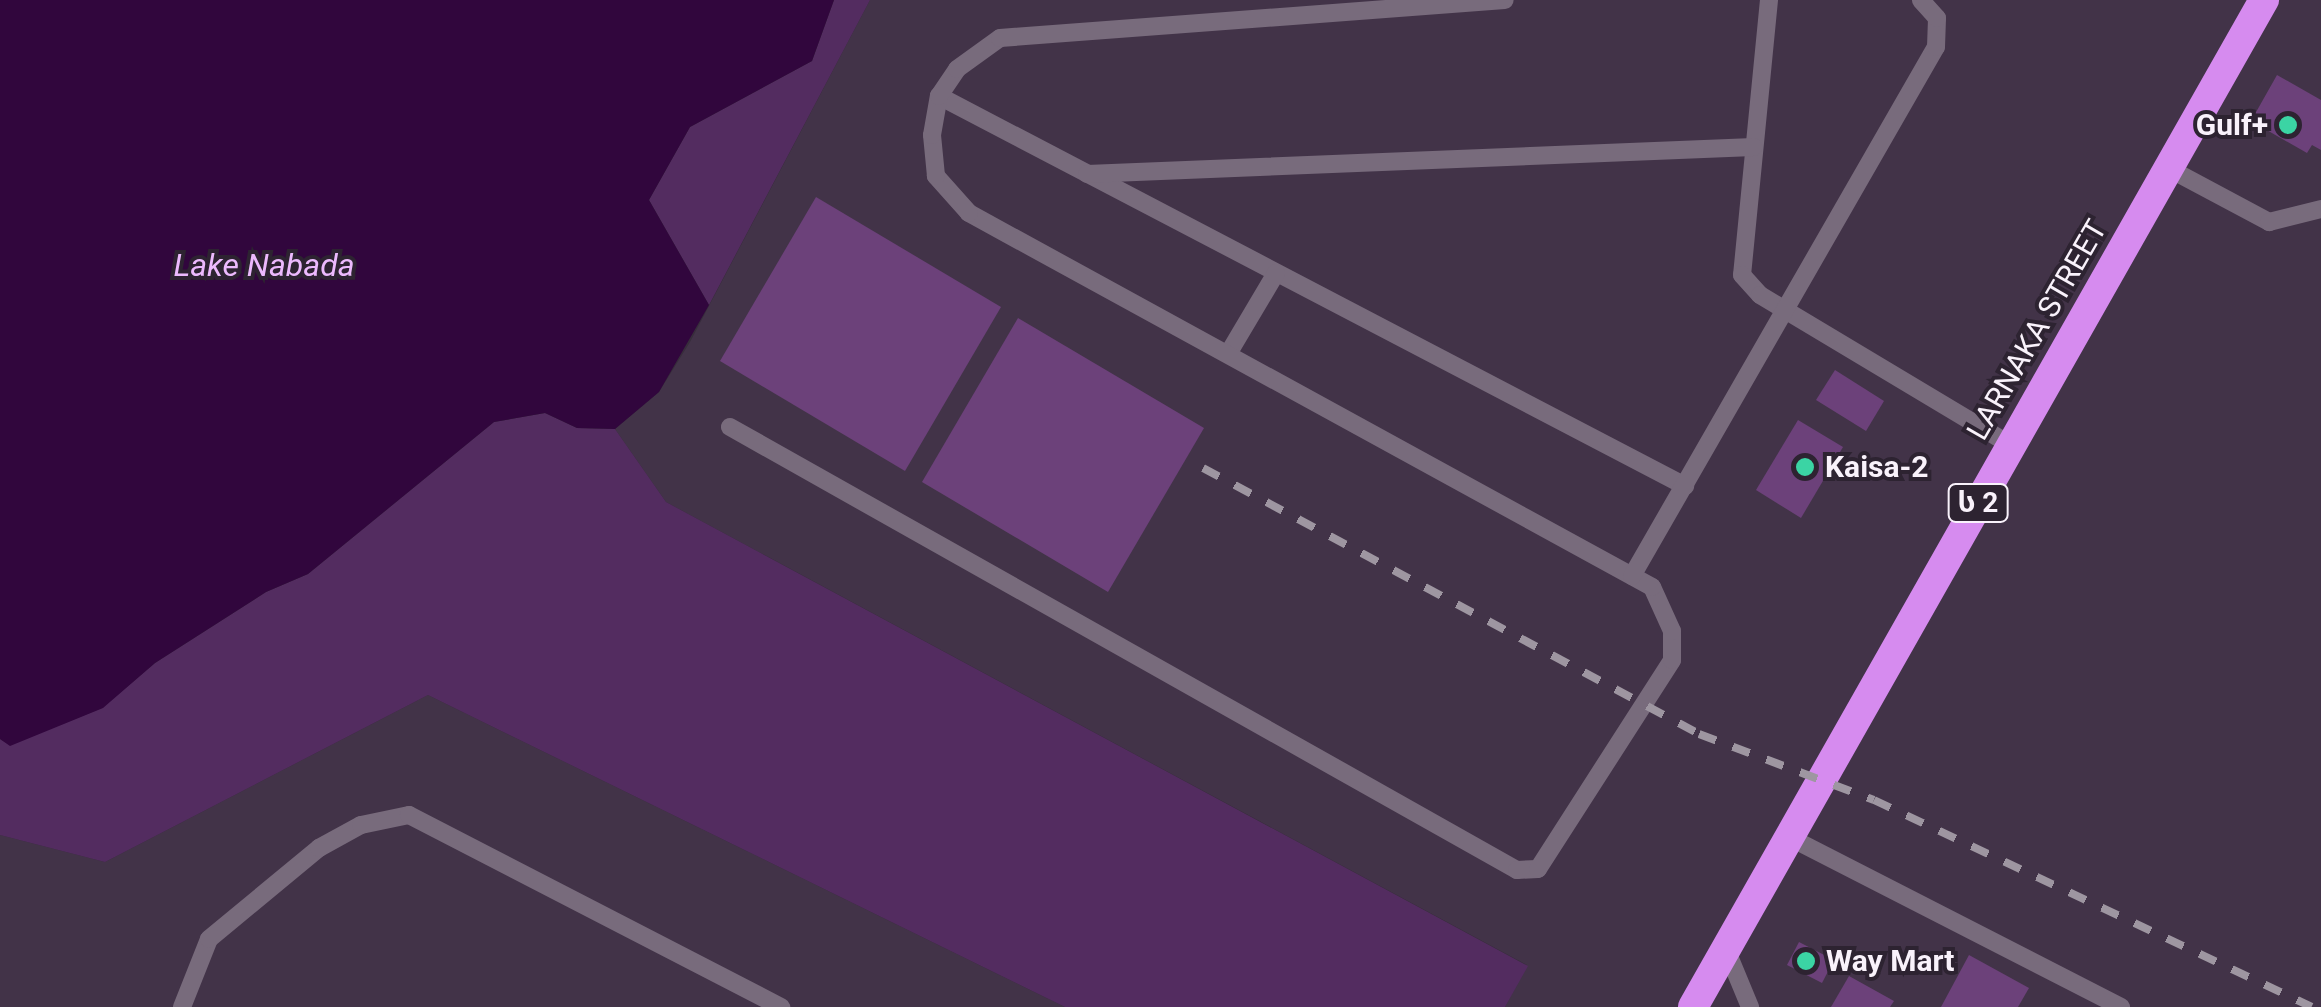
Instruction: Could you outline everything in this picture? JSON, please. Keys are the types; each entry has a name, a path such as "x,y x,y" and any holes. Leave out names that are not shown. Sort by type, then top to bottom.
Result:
{"highway":[{"name":"LARNAKA STREET","path":"1693,1007 2264,0"}],"lane":[{"path":"730,427 1518,870 1538,869 1549,858 1672,660 1672,631 1652,586 969,213 936,176 932,136 939,96 956,70 1000,38 1506,0"},
{"path":"1769,0 1742,275 1787,312 2012,445"},
{"path":"1632,576 1936,47 1937,18 1921,0"},
{"path":"939,96 1685,486"},
{"path":"1087,174 1753,147"},
{"path":"2168,168 2269,222 2321,209"},
{"path":"1228,354 1276,272"},
{"path":"182,1007 208,939 319,848 361,824 409,815 782,1007"},
{"path":"1789,837 2121,1007"},
{"path":"1726,949 1750,1007"}],"shaded area":[{"path":"834,0 870,0 709,305 649,200 690,127 812,61"},
{"path":"870,0 2321,0 2321,1007 1505,1007 1527,965 666,502 615,429 659,392 690,342"},
{"path":"545,413 577,428 615,429 666,502 1528,966 1505,1007 1065,1007 428,695 105,862 0,835 0,739 10,745 102,708 155,663 266,592 308,574 494,422"},
{"path":"428,695 1065,1007 0,1007 0,835 105,862"}],"water":[{"name":"Lake Nabada","path":"0,0 834,0 812,61 690,127 649,200 709,305 659,392 615,429 577,428 545,413 494,422 308,574 266,592 155,663 103,708 10,746 0,739"}],"building":[{"path":"2277,75 2321,100 2321,150 2312,145 2307,153 2251,121"},
{"path":"816,197 1001,307 905,471 720,361"},
{"path":"1018,318 1204,428 1108,592 922,482"},
{"path":"1835,370 1884,401 1866,431 1816,400"},
{"path":"1798,420 1843,447 1801,518 1756,490"},
{"path":"1799,942 1834,960 1822,983 1787,965"},
{"path":"1969,955 2029,988 2018,1007 1941,1007"},
{"path":"1849,976 1894,1001 1890,1007 1831,1007"}],"railway":[{"path":"1203,468 1699,734 1874,800 2311,1007"}],"place":[{"name":"Gulf+","path":"2288,125"},
{"name":"Kaisa-2","path":"1805,467"},
{"name":"Way Mart","path":"1806,961"}]}
